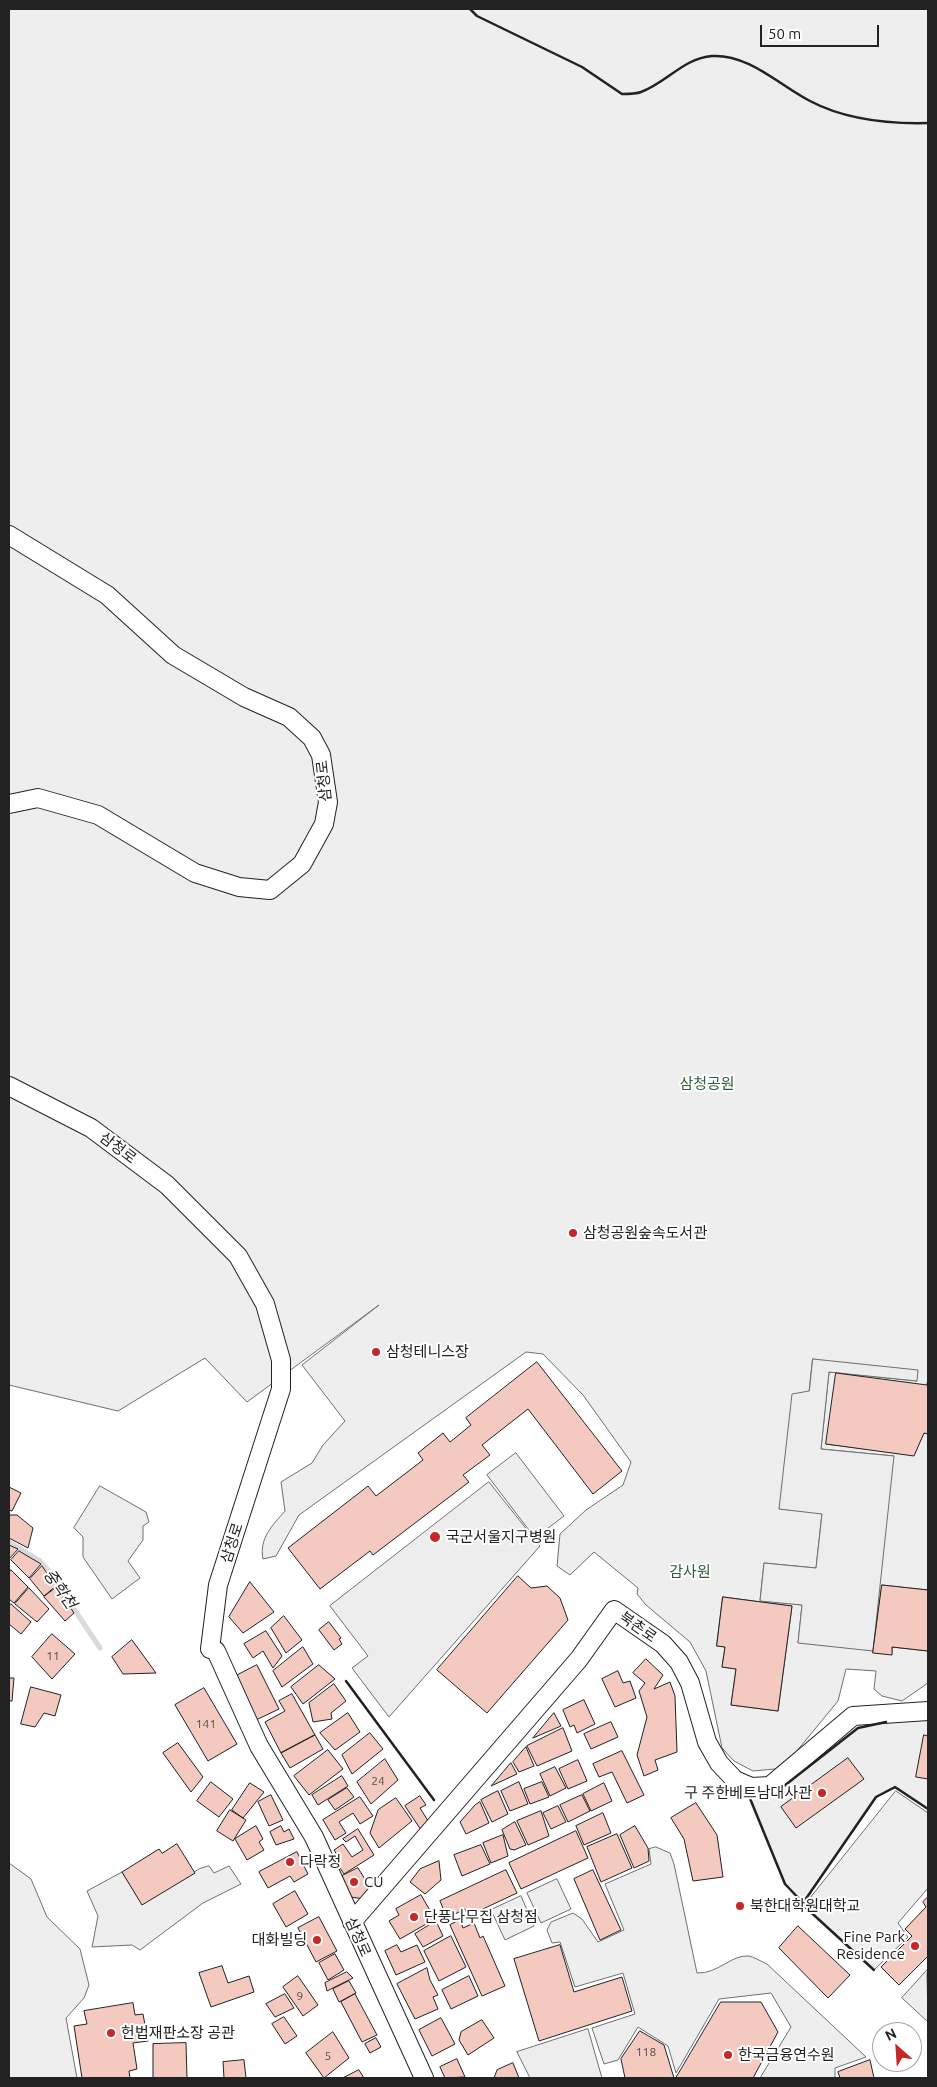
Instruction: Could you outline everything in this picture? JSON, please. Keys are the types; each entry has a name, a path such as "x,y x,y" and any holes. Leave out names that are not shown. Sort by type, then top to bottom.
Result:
{"street":[{"name":"삼청로","path":"9,534 108,595 173,655 244,697 289,716 312,738 321,755 328,802 324,824 302,864 270,890 239,887 196,873 98,815 38,798 9,804"},
{"name":"삼청로","path":"9,1086 91,1128 167,1185 238,1256 265,1304 281,1360 281,1389 218,1585 210,1648 216,1651 259,1746 314,1837 424,2078"},
{"name":"북촌로","path":"352,1922 579,1659 614,1610 663,1644 679,1662 690,1683 697,1713 711,1749 719,1763 735,1780 751,1787 770,1786 853,1716 928,1711"}],"green space":[{"path":"9,9 928,9 928,1379 927,1385 826,1444 913,1455 924,1433 928,1434 928,1590 882,1585 873,1652 892,1654 892,1647 928,1651 928,1683 902,1701 882,1696 874,1689 876,1671 846,1669 838,1701 796,1752 775,1769 753,1771 734,1761 722,1748 706,1671 690,1642 646,1605 637,1594 638,1588 594,1552 570,1575 557,1566 560,1534 586,1510 623,1485 631,1462 583,1395 543,1354 526,1352 299,1515 276,1556 263,1559 262,1552 265,1539 271,1527 285,1511 281,1482 312,1463 323,1445 345,1421 302,1365 379,1305 247,1402 205,1358 118,1411 9,1385","holes":["813,1359 917,1381 829,1372 821,1449 894,1456 798,1643 802,1605 760,1600 764,1563 816,1568 822,1513 779,1509 809,1391","723,1597 792,1606 778,1711 731,1705 736,1669 722,1667 725,1647 717,1646"]},
{"path":"516,1453 564,1516 535,1538 487,1475"},
{"path":"928,1719 928,1809 895,1788 876,1797 803,1903 785,1884 749,1796 784,1786 858,1728 873,1724"},
{"path":"896,1791 928,1813 928,1888 898,1923 908,1937 874,1970 804,1906"},
{"path":"656,1847 670,1853 674,1864 697,1973 712,1970 743,1956 749,1956 767,1964 866,2057 835,2068 835,2078 760,2078 791,2027 771,1993 719,1999 676,2073 668,2046 638,2027 618,2060 604,2064 592,2028 635,2014 623,1973 575,1987 560,1942 552,1943 547,1930 551,1922 573,1913 582,1919 598,1942 624,1930 605,1884 651,1864 649,1849"},
{"path":"9,1863 31,1879 47,1917 80,1949 89,1985 84,1998 66,2018 77,2078 9,2078"},
{"path":"209,1866 214,1873 229,1866 241,1884 203,1903 140,1950 132,1945 92,1947 98,1916 87,1891 122,1872 142,1904 199,1869"},
{"path":"557,1879 571,1909 541,1923 527,1893"},
{"path":"521,1896 534,1926 505,1940 491,1910"},
{"path":"928,1969 927,1974 928,2022 902,1998"}],"shaded area":[{"path":"813,1359 918,1370 917,1381 829,1372 821,1449 894,1456 873,1651 798,1643 802,1605 760,1601 764,1563 816,1568 822,1514 779,1509 792,1394 809,1391"},
{"path":"489,1482 540,1546 389,1717 352,1668 368,1656 330,1606"},
{"path":"100,1486 146,1512 149,1522 143,1526 143,1540 128,1561 140,1578 112,1599 83,1557 83,1537 74,1528"},
{"path":"588,2029 602,2078 530,2078 517,2052"}],"building":[{"path":"537,1362 622,1471 593,1494 528,1409 482,1445 490,1455 463,1475 469,1482 373,1555 370,1551 320,1589 288,1548 368,1486 376,1496 423,1460 418,1453 443,1433 450,1442 471,1425 466,1418"},
{"path":"836,1373 927,1385 928,1379 928,1434 924,1433 914,1456 826,1444"},
{"path":"9,1487 21,1493 12,1511 9,1510"},
{"path":"10,1515 17,1515 33,1528 28,1548 9,1538"},
{"path":"9,1545 18,1549 9,1559"},
{"path":"19,1551 41,1564 29,1578 11,1560"},
{"path":"42,1566 56,1586 44,1596 30,1579"},
{"path":"11,1570 28,1587 14,1603 9,1599 9,1573"},
{"path":"518,1576 531,1588 547,1586 560,1598 568,1620 487,1713 437,1670"},
{"path":"250,1582 274,1612 243,1633 229,1617"},
{"path":"882,1585 928,1590 928,1651 892,1647 892,1655 873,1653"},
{"path":"57,1587 74,1613 65,1621 44,1597"},
{"path":"29,1588 49,1609 37,1622 15,1604"},
{"path":"723,1597 792,1606 778,1711 731,1705 736,1669 722,1667 725,1647 717,1646"},
{"path":"11,1604 31,1622 21,1634 9,1624 9,1606"},
{"path":"284,1616 302,1640 286,1653 271,1628"},
{"path":"329,1622 341,1638 339,1639 342,1644 334,1650 319,1630"},
{"path":"266,1631 282,1656 273,1668 263,1651 253,1658 244,1644"},
{"path":"52,1634 75,1654 52,1679 32,1657"},
{"path":"132,1640 156,1673 123,1674 112,1657"},
{"path":"303,1647 313,1664 282,1687 273,1671"},
{"path":"646,1659 663,1675 654,1689 670,1682 675,1696 677,1752 655,1760 658,1770 644,1776 637,1755 647,1717 639,1691 645,1683 633,1673"},
{"path":"257,1665 279,1709 256,1720 234,1677"},
{"path":"319,1665 335,1679 303,1704 291,1687"},
{"path":"618,1671 623,1683 630,1681 636,1698 615,1707 602,1679"},
{"path":"9,1678 14,1678 12,1701 9,1701"},
{"path":"334,1684 346,1701 331,1713 332,1719 313,1722 309,1703"},
{"path":"31,1687 61,1695 55,1716 44,1713 35,1727 21,1724"},
{"path":"204,1688 237,1744 208,1761 175,1705"},
{"path":"292,1694 315,1735 281,1753 265,1722 285,1711 279,1701"},
{"path":"584,1700 595,1724 577,1733 574,1725 570,1727 563,1710"},
{"path":"348,1713 360,1732 335,1750 320,1733"},
{"path":"554,1713 561,1726 533,1738"},
{"path":"611,1722 618,1737 591,1749 584,1734"},
{"path":"563,1728 572,1751 537,1766 527,1746"},
{"path":"370,1733 383,1749 352,1774 342,1755"},
{"path":"315,1735 323,1749 290,1768 281,1753"},
{"path":"924,1735 928,1736 928,1779 916,1777"},
{"path":"178,1743 203,1777 191,1792 163,1753"},
{"path":"526,1747 534,1766 519,1772 513,1762"},
{"path":"328,1750 343,1769 309,1795 294,1776"},
{"path":"622,1751 644,1795 627,1803 612,1772 599,1777 593,1764"},
{"name":"구 주한베트남대사관","path":"848,1758 864,1779 796,1828 781,1807"},
{"path":"385,1759 398,1780 371,1804 357,1782"},
{"path":"578,1760 587,1781 568,1789 559,1769"},
{"path":"511,1763 517,1774 491,1786 503,1772"},
{"path":"555,1767 566,1788 550,1796 540,1774"},
{"path":"342,1776 348,1786 318,1805 312,1795"},
{"path":"211,1782 233,1799 219,1817 197,1801"},
{"path":"519,1782 528,1804 510,1811 501,1791"},
{"path":"542,1782 549,1797 530,1804 524,1789"},
{"path":"250,1783 264,1792 243,1818 232,1810"},
{"path":"604,1783 612,1801 591,1811 583,1794"},
{"path":"347,1788 354,1797 335,1810 328,1800"},
{"path":"498,1791 508,1814 492,1822 481,1800"},
{"path":"271,1795 283,1820 269,1826 258,1802"},
{"path":"582,1795 590,1811 568,1822 560,1805"},
{"path":"420,1796 426,1805 420,1808 430,1824 423,1833 405,1806"},
{"path":"360,1797 373,1816 360,1824 353,1813 339,1822 346,1833 335,1840 323,1820"},
{"path":"396,1798 412,1821 379,1848 370,1833 378,1810"},
{"path":"480,1802 489,1823 466,1834 460,1822"},
{"path":"696,1803 717,1835 723,1877 693,1881 684,1839 671,1818"},
{"path":"558,1806 566,1822 551,1829 543,1813"},
{"path":"230,1810 246,1820 233,1841 217,1831"},
{"path":"541,1811 549,1836 528,1845 517,1821"},
{"path":"603,1813 611,1833 584,1845 576,1826"},
{"path":"515,1822 526,1845 514,1850 510,1849 502,1830"},
{"path":"256,1826 263,1839 259,1842 264,1850 247,1860 235,1839"},
{"path":"281,1826 284,1832 289,1829 294,1839 276,1845 270,1832"},
{"path":"635,1826 648,1848 649,1861 634,1868 620,1835"},
{"path":"358,1829 374,1855 344,1874 336,1862 340,1860 334,1850 343,1844 352,1857 363,1850 355,1836 346,1842 343,1839"},
{"path":"576,1831 588,1858 521,1889 509,1863"},
{"path":"617,1834 632,1868 601,1882 587,1847"},
{"path":"503,1835 508,1856 491,1863 483,1843"},
{"path":"177,1844 195,1873 142,1905 122,1872 159,1849 162,1853"},
{"path":"481,1845 490,1864 462,1876 454,1855"},
{"name":"다락정","path":"297,1852 308,1874 294,1882 290,1876 268,1888 259,1872"},
{"path":"439,1861 441,1880 425,1894 410,1882 420,1869"},
{"name":"CU","path":"358,1868 370,1887 365,1899 350,1897 340,1877"},
{"path":"506,1870 517,1893 468,1916 465,1909 447,1918 440,1901"},
{"path":"593,1870 621,1930 600,1940 574,1879"},
{"path":"295,1891 308,1914 286,1927 273,1904"},
{"name":"단풍나무집 삼청점","path":"421,1895 435,1919 400,1939 389,1921 399,1915 396,1909"},
{"name":"Fine Park Residence","path":"928,1897 928,1956 899,1985 881,1967 912,1936 905,1929 926,1907 923,1902"},
{"name":"대화빌딩","path":"319,1917 337,1951 316,1962 298,1928"},
{"path":"460,1920 463,1928 474,1923 480,1938 483,1936 505,1986 482,1996 450,1925"},
{"path":"436,1921 443,1936 423,1947 415,1934"},
{"path":"798,1926 850,1975 828,1998 779,1948"},
{"path":"451,1936 466,1967 439,1981 424,1951"},
{"path":"397,1945 401,1952 417,1945 425,1962 396,1975 385,1951"},
{"path":"560,1945 574,1992 622,1977 632,2011 539,2041 514,1959"},
{"path":"335,1954 344,1970 328,1980 319,1963"},
{"path":"222,1966 228,1983 249,1976 254,1992 211,2007 199,1973"},
{"path":"427,1968 430,1980 438,1995 433,1997 438,2009 415,2019 397,1984"},
{"path":"347,1972 353,1978 327,1991 325,1983"},
{"path":"298,1976 318,2005 303,2016 283,1987"},
{"path":"469,1976 478,1996 451,2009 442,1990"},
{"path":"349,1981 356,1993 339,2002 333,1989"},
{"path":"285,1994 294,2008 275,2017 266,2004"},
{"path":"355,1994 377,2035 362,2042 341,2002"},
{"name":"한국금융연수원","path":"721,2002 761,2002 778,2032 753,2078 676,2078"},
{"name":"헌법재판소장 공관","path":"133,2003 135,2015 143,2014 148,2041 133,2043 137,2069 129,2071 130,2078 82,2078 74,2026 87,2024 84,2011"},
{"path":"284,2017 297,2036 285,2044 272,2024"},
{"path":"441,2018 455,2044 432,2056 419,2030"},
{"path":"482,2020 494,2038 468,2055 459,2040 461,2032"},
{"path":"640,2031 664,2045 674,2078 625,2078 621,2059"},
{"path":"333,2032 349,2058 324,2078 306,2053"},
{"path":"376,2038 381,2047 370,2053 365,2044"},
{"path":"186,2043 187,2078 153,2078 153,2044"},
{"path":"457,2059 465,2077 445,2078 440,2067"},
{"path":"244,2060 246,2078 224,2078 223,2062"},
{"path":"870,2060 874,2078 840,2078 838,2072"},
{"path":"513,2063 519,2078 494,2078 497,2070"},
{"path":"359,2070 364,2078 343,2078"}],"waterway":[{"name":"중학천","path":"9,1542 40,1561 48,1570 100,1648"}],"wall":[{"path":"470,9 477,16 582,67 622,94 637,93 650,88 693,61 712,56 726,57 751,65 810,101 838,113 868,120 928,123"},
{"path":"346,1681 434,1800"},
{"path":"777,1789 784,1786 858,1728 886,1722"},
{"path":"753,1795 749,1796 785,1884 803,1903 876,1797 895,1787 928,1809"},
{"path":"804,1906 874,1970"}],"place":[{"name":"삼청공원숲속도서관","path":"573,1233"},
{"name":"삼청테니스장","path":"376,1352"},
{"name":"국군서울지구병원","path":"435,1537"},
{"name":"구 주한베트남대사관","path":"822,1793"},
{"name":"다락정","path":"290,1862"},
{"name":"CU","path":"354,1882"},
{"name":"북한대학원대학교","path":"740,1906"},
{"name":"단풍나무집 삼청점","path":"414,1917"},
{"name":"대화빌딩","path":"317,1940"},
{"name":"Fine Park Residence","path":"915,1946"},
{"name":"헌법재판소장 공관","path":"111,2033"},
{"name":"한국금융연수원","path":"728,2055"}],"park label":[{"name":"삼청공원","path":"707,1084"},
{"name":"감사원","path":"690,1572"}]}
